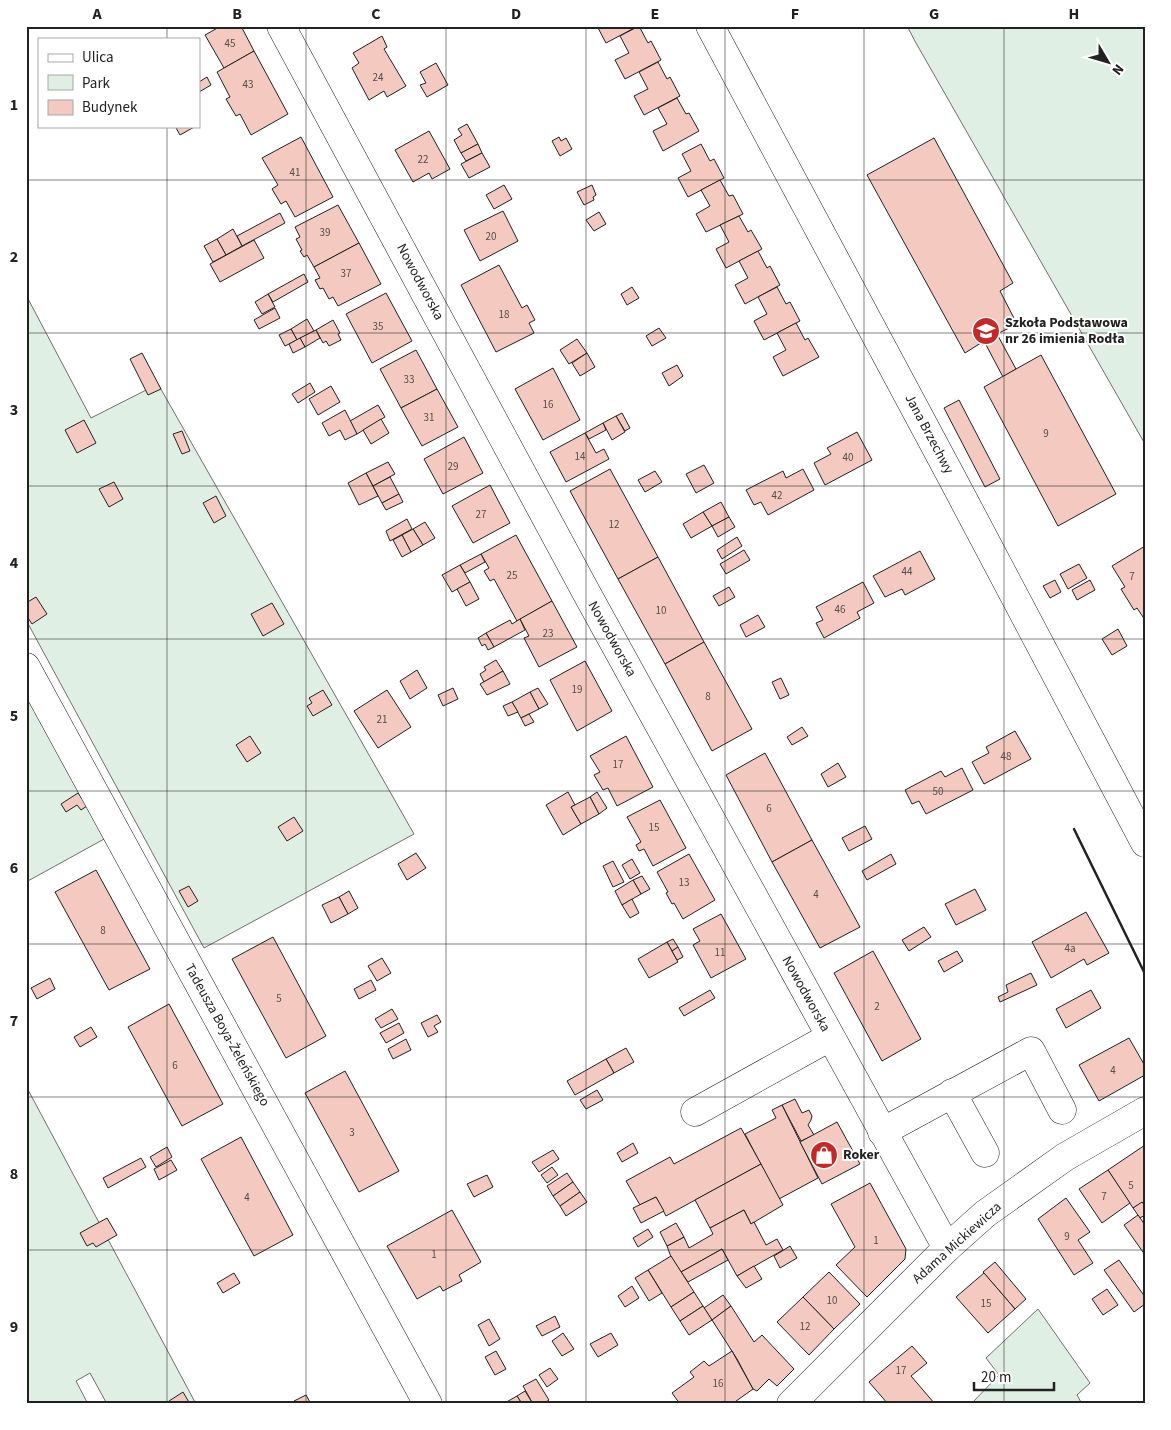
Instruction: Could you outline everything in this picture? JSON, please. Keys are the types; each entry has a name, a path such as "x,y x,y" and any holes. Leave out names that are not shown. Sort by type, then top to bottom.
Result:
{"street":[{"name":"Nowodworska","path":"281,26 586,592 947,1248"},
{"name":"Jana Brzechwy","path":"710,26 1145,843"},
{"name":"Tadeusza Boya-Żeleńskiego","path":"26,667 428,1404"},
{"path":"695,1112 830,1037"},
{"path":"882,1132 1031,1051 1062,1110"},
{"path":"952,1093 985,1153"},
{"name":"Adama Mickiewicza","path":"791,1404 947,1248 985,1214 1065,1157 1145,1111"}],"green space":[{"path":"907,26 1145,26 1145,444 916,43"},
{"path":"26,295 91,418 158,384 414,834 204,948 26,620"},
{"path":"26,691 106,838 26,882"},
{"path":"26,1086 196,1404 107,1404 90,1373 76,1381 88,1404 26,1404"},
{"path":"1038,1309 1090,1383 1077,1395 1082,1404 971,1404 999,1375 986,1358"}],"building":[{"path":"221,26 241,26 254,51 224,68 205,35"},
{"path":"597,26 638,26 606,43"},
{"path":"639,26 648,43 651,41 661,60 625,79 615,60 629,53 620,36"},
{"path":"382,36 387,47 384,49 406,86 387,97 384,91 369,100 352,68 359,63 353,53"},
{"path":"254,51 288,114 251,135 240,114 236,116 226,99 230,97 217,72"},
{"path":"658,62 667,79 670,77 680,96 644,115 634,96 648,89 639,72"},
{"path":"436,63 448,85 427,97 420,85 426,83 420,72"},
{"path":"207,77 211,85 200,91 200,81"},
{"path":"677,98 686,114 689,113 699,131 663,151 653,131 667,124 658,108"},
{"path":"467,124 478,144 461,153 454,140 462,135 458,129"},
{"path":"176,128 192,128 180,135"},
{"path":"429,131 450,169 432,179 429,173 413,182 395,150"},
{"path":"301,137 333,197 295,217 286,201 281,204 272,189 278,185 262,158"},
{"path":"559,137 561,141 566,138 572,149 560,156 552,141"},
{"path":"934,138 1013,283 1000,291 1017,324 997,334 1016,369 1003,377 984,341 965,353 867,175"},
{"path":"478,144 482,153 466,161 461,153"},
{"path":"701,144 710,161 714,159 724,178 688,197 678,178 691,171 682,154"},
{"path":"482,153 490,167 469,178 461,164"},
{"path":"720,180 729,196 733,195 743,214 706,232 696,214 710,206 701,190"},
{"path":"504,185 512,199 494,209 486,195"},
{"path":"592,185 596,195 593,197 594,200 584,205 577,192"},
{"path":"338,205 359,243 314,267 307,255 304,257 300,251 302,250 296,239 300,237 295,227"},
{"path":"503,211 518,241 480,261 464,230"},
{"path":"599,212 606,224 594,231 586,220"},
{"path":"280,213 285,223 242,246 237,236"},
{"path":"739,216 748,232 751,230 762,249 726,268 716,249 729,242 720,225"},
{"path":"233,229 242,246 226,255 217,239"},
{"path":"217,239 226,255 213,262 204,246"},
{"path":"254,240 264,258 220,282 210,264"},
{"path":"359,243 381,284 338,306 333,297 329,299 323,288 320,289 315,280 320,278 314,267"},
{"path":"758,251 767,268 770,266 780,285 745,304 735,285 748,278 739,261"},
{"path":"499,265 522,308 527,305 535,320 529,323 534,333 496,352 461,285"},
{"path":"304,274 308,282 273,302 268,294"},
{"path":"632,287 639,298 627,305 621,294"},
{"path":"777,287 786,304 790,302 800,321 764,340 754,321 767,314 758,297"},
{"path":"386,293 412,341 372,363 346,314"},
{"path":"268,294 275,307 262,314 255,302"},
{"path":"275,308 280,318 259,329 254,320"},
{"path":"307,319 314,331 297,340 291,329"},
{"path":"333,320 340,333 338,334 341,340 329,346 326,341 323,343 316,330"},
{"path":"796,323 805,340 808,338 819,357 783,376 773,357 786,350 777,333"},
{"path":"659,328 666,338 652,346 646,336"},
{"path":"291,329 297,340 285,346 279,335"},
{"path":"316,330 320,338 305,347 300,338"},
{"path":"300,338 305,347 293,353 289,344"},
{"path":"577,339 587,353 569,364 560,350"},
{"path":"416,350 437,389 401,408 380,369"},
{"path":"142,353 161,389 148,395 130,359"},
{"path":"587,353 595,367 580,376 572,363"},
{"path":"1041,355 1116,494 1058,526 984,387"},
{"path":"677,365 683,376 669,386 662,373"},
{"path":"553,368 580,420 543,440 515,389"},
{"path":"310,383 315,392 298,403 292,394"},
{"path":"331,386 340,402 318,415 309,399"},
{"path":"437,389 458,427 422,446 401,408"},
{"path":"959,400 1000,479 985,487 944,408"},
{"path":"378,405 385,417 357,434 350,421"},
{"path":"345,410 357,434 345,440 340,430 329,436 322,423"},
{"path":"622,413 630,428 625,431 616,416"},
{"path":"616,416 625,432 612,440 603,423"},
{"path":"381,419 389,433 371,444 363,430"},
{"path":"84,420 96,443 77,453 65,430"},
{"path":"603,423 606,430 589,439 585,433"},
{"path":"182,431 190,451 182,454 173,434"},
{"path":"857,432 872,460 825,485 814,463 831,454 827,448"},
{"path":"585,433 596,453 604,449 609,459 566,482 550,452"},
{"path":"464,437 483,473 443,494 424,459"},
{"path":"388,462 395,474 373,486 366,473"},
{"path":"704,465 714,483 696,493 686,474"},
{"path":"610,469 658,557 618,579 570,491"},
{"path":"803,469 814,490 768,515 761,502 754,505 746,490 783,471 786,478"},
{"path":"655,471 662,482 645,492 638,480"},
{"path":"366,473 378,496 359,505 348,483"},
{"path":"390,477 399,494 382,503 373,486"},
{"path":"114,482 123,499 109,507 99,489"},
{"path":"490,485 510,523 473,543 452,506"},
{"path":"399,494 403,502 386,510 382,503"},
{"path":"216,496 226,516 214,523 203,503"},
{"path":"721,502 729,517 712,526 703,512"},
{"path":"703,512 712,526 691,538 683,524"},
{"path":"729,517 735,527 718,537 712,526"},
{"path":"407,519 412,529 390,541 386,531"},
{"path":"425,522 435,538 423,545 413,529"},
{"path":"413,529 423,545 411,552 402,535"},
{"path":"402,535 411,552 402,557 393,540"},
{"path":"516,535 552,601 517,621 494,579 490,581 484,571 489,568 481,554"},
{"path":"737,537 742,546 722,559 717,550"},
{"path":"1145,546 1145,620 1137,608 1134,610 1121,589 1125,587 1112,566"},
{"path":"744,550 750,560 726,574 720,564"},
{"path":"920,551 935,579 905,595 902,589 885,597 873,576"},
{"path":"481,554 485,562 465,573 460,565"},
{"path":"658,557 704,642 665,664 618,579"},
{"path":"1079,564 1087,578 1068,589 1060,574"},
{"path":"460,565 470,582 452,592 442,575"},
{"path":"1055,580 1061,592 1050,598 1043,586"},
{"path":"1090,580 1095,590 1077,600 1072,590"},
{"path":"470,582 479,599 466,606 457,589"},
{"path":"863,582 874,603 857,612 860,618 824,638 816,623 823,620 816,607"},
{"path":"729,587 735,597 719,606 713,596"},
{"path":"36,597 47,614 32,624 26,615 26,603"},
{"path":"552,601 577,647 539,667 524,638 529,636 520,619"},
{"path":"272,603 284,624 263,636 251,614"},
{"path":"758,615 765,627 746,637 740,625"},
{"path":"520,619 525,630 494,647 486,633 510,620 512,624"},
{"path":"1118,629 1127,646 1112,655 1102,639"},
{"path":"486,633 494,647 488,650 485,644 482,646 478,638"},
{"path":"704,642 752,729 712,751 665,664"},
{"path":"496,660 503,671 484,682 480,674 486,670 484,667"},
{"path":"585,661 612,711 577,731 550,680"},
{"path":"417,670 427,688 410,699 400,681"},
{"path":"503,671 510,684 487,695 480,684"},
{"path":"781,678 789,695 780,699 772,682"},
{"path":"453,688 458,699 443,706 438,695"},
{"path":"538,688 548,704 539,709 530,692"},
{"path":"323,690 332,705 313,716 307,706 312,703 309,698"},
{"path":"387,690 411,727 378,748 354,711"},
{"path":"530,692 539,709 521,718 512,702"},
{"path":"512,702 518,712 508,716 503,706"},
{"path":"529,714 534,722 525,726 521,718"},
{"path":"802,727 808,736 792,745 787,737"},
{"path":"1015,731 1031,759 984,784 972,762 989,753 986,747"},
{"path":"250,736 261,753 247,762 236,745"},
{"path":"626,736 653,787 617,806 608,788 603,790 594,775 600,772 590,756"},
{"path":"765,753 812,840 772,862 726,775"},
{"path":"838,763 846,777 828,787 821,774"},
{"path":"962,768 973,790 926,814 919,801 912,804 905,790 941,771 945,777"},
{"path":"568,792 575,805 571,807 581,824 563,835 546,805"},
{"path":"597,792 607,808 599,814 590,797"},
{"path":"78,793 87,806 81,810 77,805 66,812 61,804"},
{"path":"590,797 599,814 581,824 571,807"},
{"path":"660,800 686,848 653,866 644,849 639,851 636,845 641,842 627,817"},
{"path":"294,817 303,831 287,841 278,827"},
{"path":"865,826 872,839 849,851 842,838"},
{"path":"812,840 860,927 820,948 772,862"},
{"path":"416,853 426,868 407,880 398,864"},
{"path":"689,854 715,900 683,919 674,903 672,904 657,872"},
{"path":"891,854 896,864 867,880 862,871"},
{"path":"632,859 640,873 630,879 622,865"},
{"path":"613,861 624,882 613,887 603,866"},
{"path":"96,870 150,969 109,990 55,892"},
{"path":"642,876 650,889 641,894 633,880"},
{"path":"633,880 641,894 622,905 615,891"},
{"path":"189,886 198,901 188,907 179,891"},
{"path":"975,889 986,910 956,925 945,904"},
{"path":"349,891 358,908 348,914 339,897"},
{"path":"339,897 348,914 331,923 322,905"},
{"path":"632,899 639,913 630,918 622,905"},
{"path":"1086,912 1109,953 1087,965 1084,959 1051,978 1032,942"},
{"path":"721,914 746,959 711,978 693,945 700,941 693,929"},
{"path":"924,927 931,937 909,951 902,940"},
{"path":"273,937 326,1036 286,1058 232,959"},
{"path":"673,939 678,947 672,951 667,942"},
{"path":"667,942 678,962 649,978 638,959"},
{"path":"678,947 683,957 677,960 672,951"},
{"path":"873,951 921,1039 882,1061 834,973"},
{"path":"957,951 963,961 944,972 938,961"},
{"path":"382,958 391,973 377,981 368,966"},
{"path":"1031,973 1037,985 1000,1002 998,997 1008,992 1006,985"},
{"path":"50,978 55,989 37,999 31,988"},
{"path":"371,980 376,990 359,999 354,989"},
{"path":"710,990 715,998 684,1016 679,1008"},
{"path":"1091,990 1101,1008 1066,1028 1056,1009"},
{"path":"169,1004 223,1104 182,1126 128,1027"},
{"path":"392,1009 398,1019 381,1028 375,1019"},
{"path":"437,1015 441,1022 434,1026 438,1032 428,1037 421,1023"},
{"path":"399,1023 404,1033 386,1043 380,1033"},
{"path":"91,1027 97,1037 80,1047 74,1037"},
{"path":"1129,1038 1145,1066 1145,1075 1099,1101 1079,1065"},
{"path":"406,1039 411,1050 393,1059 388,1049"},
{"path":"626,1048 634,1062 614,1073 606,1059"},
{"path":"606,1059 614,1073 575,1095 567,1081"},
{"path":"345,1071 399,1171 359,1192 305,1093"},
{"path":"597,1090 603,1100 586,1109 580,1100"},
{"path":"795,1099 802,1113 809,1110 812,1116 808,1125 814,1135 801,1141 782,1105"},
{"path":"782,1105 818,1178 779,1199 745,1134 776,1118 772,1110"},
{"path":"837,1122 860,1164 822,1184 800,1142"},
{"path":"741,1128 761,1164 666,1216 656,1197 640,1205 626,1181 670,1157 674,1164"},
{"path":"241,1137 293,1235 254,1256 201,1159"},
{"path":"633,1143 638,1153 622,1162 617,1153"},
{"path":"1145,1145 1145,1201 1133,1208 1108,1170"},
{"path":"167,1147 172,1157 156,1167 150,1157"},
{"path":"553,1150 559,1159 539,1172 532,1162"},
{"path":"141,1158 146,1167 108,1188 103,1178"},
{"path":"171,1160 177,1170 159,1180 154,1169"},
{"path":"761,1164 783,1205 751,1224 744,1210 710,1228 695,1200"},
{"path":"552,1167 558,1175 547,1183 541,1175"},
{"path":"1108,1170 1130,1203 1102,1223 1079,1189"},
{"path":"567,1173 573,1182 553,1196 547,1186"},
{"path":"487,1175 493,1187 474,1197 467,1184"},
{"path":"573,1182 580,1192 560,1206 553,1196"},
{"path":"870,1183 906,1249 905,1259 867,1297 836,1265 855,1247 831,1204"},
{"path":"580,1192 587,1202 566,1216 560,1206"},
{"path":"656,1197 664,1211 641,1223 633,1208"},
{"path":"1066,1198 1090,1232 1078,1240 1093,1263 1074,1275 1038,1219"},
{"path":"1142,1202 1145,1206 1145,1215 1140,1218 1133,1208"},
{"path":"452,1210 481,1262 459,1275 462,1281 443,1291 440,1286 417,1299 387,1246"},
{"path":"744,1210 751,1224 754,1222 766,1245 777,1239 783,1250 737,1276 722,1249 681,1272 671,1257 667,1246 684,1237 689,1248 713,1234 710,1228"},
{"path":"1138,1215 1145,1225 1145,1255 1124,1225"},
{"path":"107,1218 117,1235 96,1247 93,1243 87,1246 80,1233"},
{"path":"676,1223 684,1237 667,1246 660,1232"},
{"path":"648,1229 653,1237 638,1247 633,1238"},
{"path":"790,1246 797,1258 780,1268 774,1256"},
{"path":"722,1249 728,1260 688,1282 681,1272"},
{"path":"671,1256 694,1292 671,1307 648,1270"},
{"path":"1119,1260 1145,1297 1145,1304 1134,1312 1104,1270"},
{"path":"995,1262 1026,1299 1015,1309 983,1272"},
{"path":"754,1266 762,1279 746,1288 737,1276"},
{"path":"648,1270 662,1293 649,1301 635,1278"},
{"path":"829,1272 860,1304 834,1329 803,1297"},
{"path":"234,1273 240,1283 223,1293 217,1283"},
{"path":"984,1273 1015,1309 988,1333 956,1297"},
{"path":"632,1286 639,1298 625,1307 618,1296"},
{"path":"1107,1289 1118,1305 1103,1315 1092,1299"},
{"path":"694,1292 703,1306 680,1321 671,1307"},
{"path":"723,1295 731,1306 712,1320 704,1308"},
{"path":"803,1297 834,1329 809,1355 777,1322"},
{"path":"703,1306 712,1320 689,1335 680,1321"},
{"path":"731,1306 754,1342 762,1335 794,1369 777,1386 769,1379 757,1391 753,1389 737,1359 712,1320"},
{"path":"555,1316 560,1327 542,1336 536,1326"},
{"path":"489,1319 500,1339 489,1346 478,1325"},
{"path":"563,1333 574,1349 562,1356 552,1341"},
{"path":"611,1333 618,1345 598,1357 590,1344"},
{"path":"912,1346 927,1363 911,1376 935,1404 888,1404 869,1382"},
{"path":"496,1351 506,1369 495,1375 485,1357"},
{"path":"732,1351 753,1389 732,1404 680,1404 672,1393 694,1377 690,1372 704,1361 709,1366"},
{"path":"550,1368 558,1379 547,1387 539,1375"},
{"path":"536,1379 549,1400 543,1404 533,1404 523,1386"},
{"path":"525,1391 533,1404 522,1404 517,1396"},
{"path":"183,1392 190,1404 170,1404 169,1401"},
{"path":"306,1395 311,1404 296,1404 294,1401"},
{"path":"517,1396 522,1404 503,1404"}],"wall":[{"path":"1074,829 1145,974"}],"place":[{"name":"Szkoła Podstawowa nr 26 imienia Rodła","path":"986,331"},
{"name":"Roker","path":"824,1155"}]}
